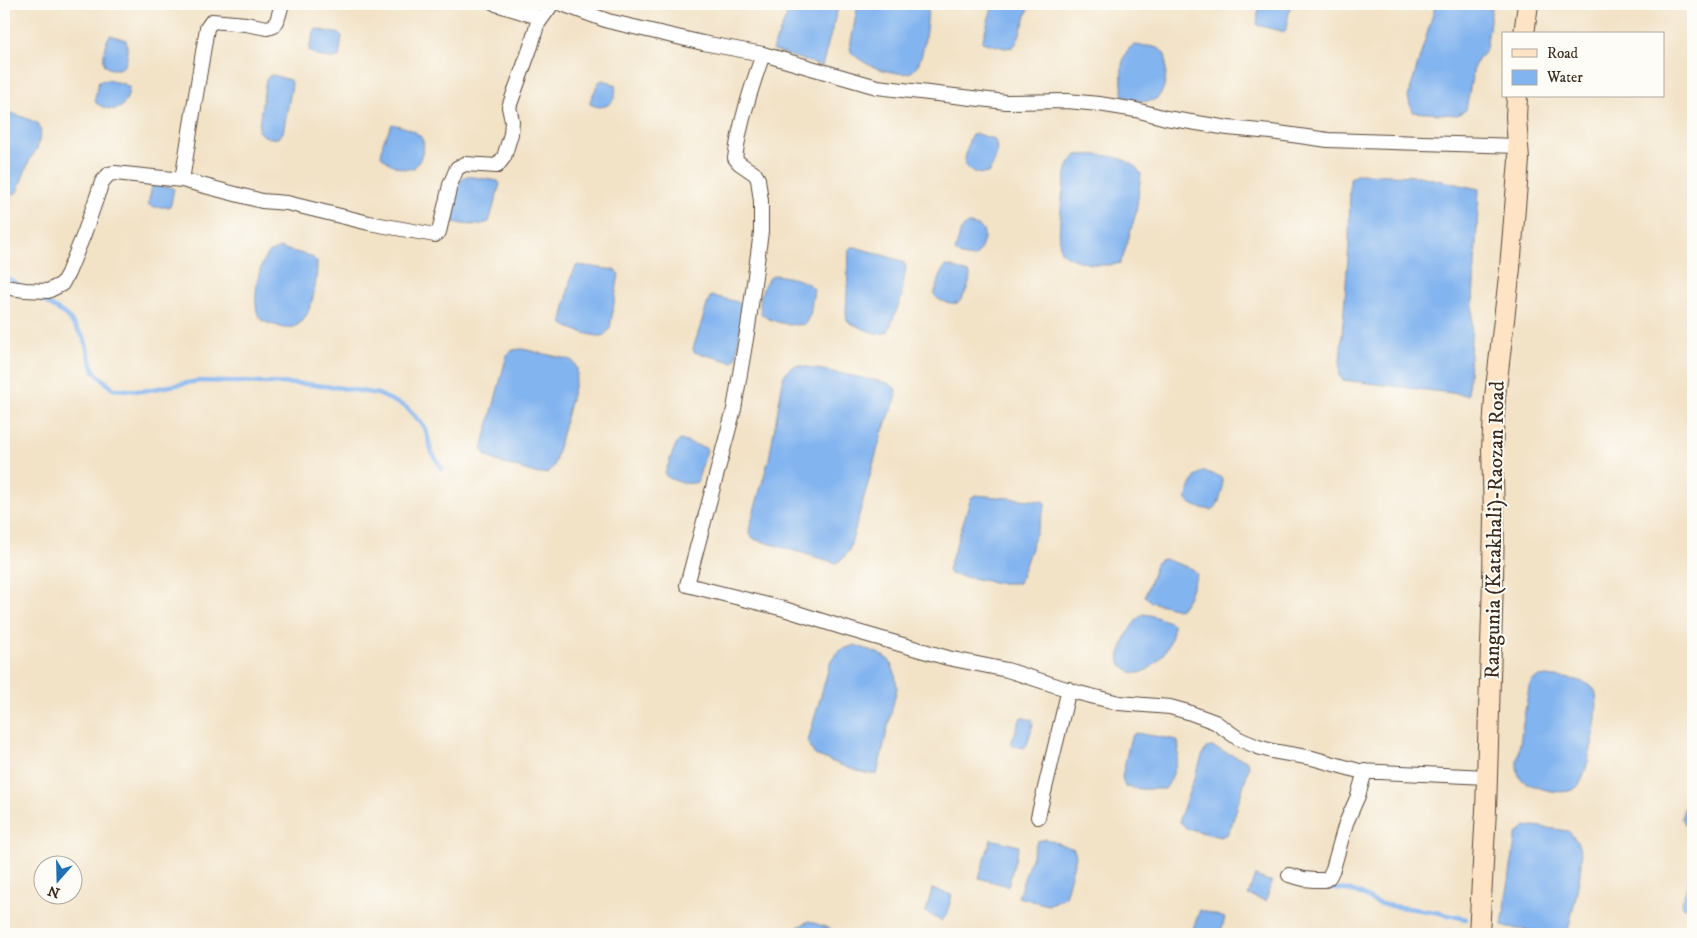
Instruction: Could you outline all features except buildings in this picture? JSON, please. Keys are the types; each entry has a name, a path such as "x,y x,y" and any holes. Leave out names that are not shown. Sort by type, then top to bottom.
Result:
{"main road":[{"path":"1524,32 1528,4"},
{"name":"Rangunia (Katakhali)-Raozan Road","path":"1479,934 1487,777 1493,580 1494,512 1492,449 1496,377 1511,258 1519,160 1516,117 1517,98"}],"street":[{"path":"182,180 207,28 212,21 267,28 274,26 282,4"},
{"path":"496,4 542,18"},
{"path":"4,287 48,291 62,284 78,250 102,182 109,174 115,173 182,180 262,201 287,203 369,223 435,235 438,232 450,185 457,168 465,164 497,166 504,157 511,134 512,121 509,107 537,25 552,4"},
{"path":"562,4 608,21 703,43 763,54 839,77 887,88 1006,102 1067,101 1099,104 1136,110 1166,118 1228,128 1328,140 1518,146"},
{"path":"763,54 749,92 739,132 736,158 739,163 755,174 758,179 762,232 756,276 734,409 687,585 784,609 921,650 1006,670 1118,703 1170,707 1214,722 1239,739 1258,747 1312,758 1344,768 1365,771 1487,777"},
{"path":"1038,817 1069,690"},
{"path":"1289,875 1314,880 1325,880 1329,877 1365,771"}],"water":[{"path":"792,4 839,4 822,66 772,50"},
{"path":"858,4 929,4 922,52 916,68 911,72 902,74 886,71 864,62 851,52 850,47"},
{"path":"993,4 1030,4 1017,42 1013,47 1005,48 982,42"},
{"path":"1259,4 1291,4 1285,32 1257,25"},
{"path":"1436,4 1491,4 1492,7 1486,49 1474,66 1466,110 1457,115 1412,112 1408,97"},
{"path":"316,29 342,36 339,57 323,57 309,50"},
{"path":"110,35 126,40 127,58 124,66 121,68 110,68 104,64 105,49"},
{"path":"1134,45 1155,47 1165,54 1165,83 1161,94 1154,100 1138,101 1123,95 1123,60 1129,49"},
{"path":"273,75 290,80 292,85 283,133 278,138 270,138 258,131 266,79"},
{"path":"108,80 129,87 126,100 119,108 109,109 96,103 95,97 99,81"},
{"path":"602,80 615,85 616,91 613,101 600,107 590,104 590,101 599,82"},
{"path":"4,111 37,123 41,131 37,149 30,159 17,192 13,195 4,192"},
{"path":"392,124 411,130 420,136 423,141 422,154 414,168 405,169 396,166 381,156 383,142"},
{"path":"977,134 994,139 996,143 996,156 988,173 974,172 964,164 969,140 972,135"},
{"path":"1077,155 1103,155 1121,159 1136,167 1141,174 1136,213 1120,263 1098,265 1072,259 1061,251 1059,237 1065,180 1068,166"},
{"path":"1359,174 1419,176 1479,189 1468,395 1343,380 1339,376 1349,244 1350,178"},
{"path":"467,176 498,181 500,184 489,222 470,225 450,220 456,189 459,183"},
{"path":"152,187 171,187 174,189 169,207 152,207 148,204"},
{"path":"967,224 979,227 984,232 979,252 974,258 961,256 955,251 961,230"},
{"path":"851,247 902,261 906,266 901,299 888,332 874,332 850,323 847,320 849,250"},
{"path":"280,248 311,256 317,262 316,280 308,311 304,319 297,325 288,328 262,320 257,313 256,305 258,277 264,260 267,255"},
{"path":"577,265 615,270 619,274 610,328 603,335 587,334 563,324 571,277"},
{"path":"946,266 970,274 967,290 958,303 944,302 934,294 943,269"},
{"path":"775,275 801,281 814,289 810,315 805,324 783,323 762,315 760,299 762,292 767,281"},
{"path":"713,296 738,302 743,308 736,359 732,362 694,352 693,349 708,302 710,297"},
{"path":"522,349 572,360 577,368 577,375 554,466 548,473 538,474 499,462 486,456 482,449 507,355 513,350"},
{"path":"797,365 888,383 895,388 897,396 882,433 849,551 836,563 754,539 749,533 769,459 784,375 790,368"},
{"path":"680,440 706,448 707,450 697,482 681,482 666,476 665,473 676,444"},
{"path":"1204,471 1221,477 1222,481 1221,495 1218,504 1213,510 1195,506 1186,499 1194,479"},
{"path":"975,495 1042,501 1045,503 1019,583 998,583 950,574 948,570 971,498"},
{"path":"1164,559 1193,569 1197,575 1188,598 1182,607 1178,609 1151,602 1145,596 1156,564 1159,560"},
{"path":"1143,614 1170,622 1173,624 1173,631 1169,645 1155,664 1143,672 1133,673 1124,668 1120,655 1129,631"},
{"path":"855,645 880,654 889,660 895,673 897,688 877,774 864,773 815,755 808,741 831,660 838,651"},
{"path":"1547,676 1572,679 1590,685 1594,689 1596,696 1597,708 1593,739 1585,771 1581,782 1570,791 1548,790 1532,785 1521,779 1518,770 1517,761 1529,687 1535,678"},
{"path":"1021,717 1032,720 1033,724 1027,745 1024,748 1011,744"},
{"path":"1137,733 1177,740 1179,750 1176,765 1165,789 1125,787 1122,777 1130,740"},
{"path":"1212,747 1247,761 1249,767 1232,824 1227,834 1220,837 1186,828 1180,822 1180,817 1203,754 1206,748"},
{"path":"1693,788 1693,826 1685,824 1681,818 1689,793"},
{"path":"1534,826 1568,831 1576,841 1580,851 1581,861 1577,892 1568,931 1563,934 1508,928 1502,925 1516,835 1525,827"},
{"path":"991,839 1019,846 1008,886 979,878"},
{"path":"1046,839 1074,849 1076,856 1065,897 1048,905 1018,897 1037,841"},
{"path":"1693,866 1693,911 1683,907 1682,902"},
{"path":"1255,876 1272,882 1266,901 1248,895"},
{"path":"932,889 952,895 946,916 941,921 926,912"},
{"path":"1200,910 1225,918 1220,934 1191,934"},
{"path":"809,921 842,934 791,934 792,930"}],"waterway":[{"path":"4,276 17,284"},
{"path":"34,295 66,315 84,338 94,371 113,389 142,391 198,381 306,384 378,394 406,407 425,427 432,453 442,469"},
{"path":"1312,887 1347,890 1385,905 1435,912 1466,919"}]}
